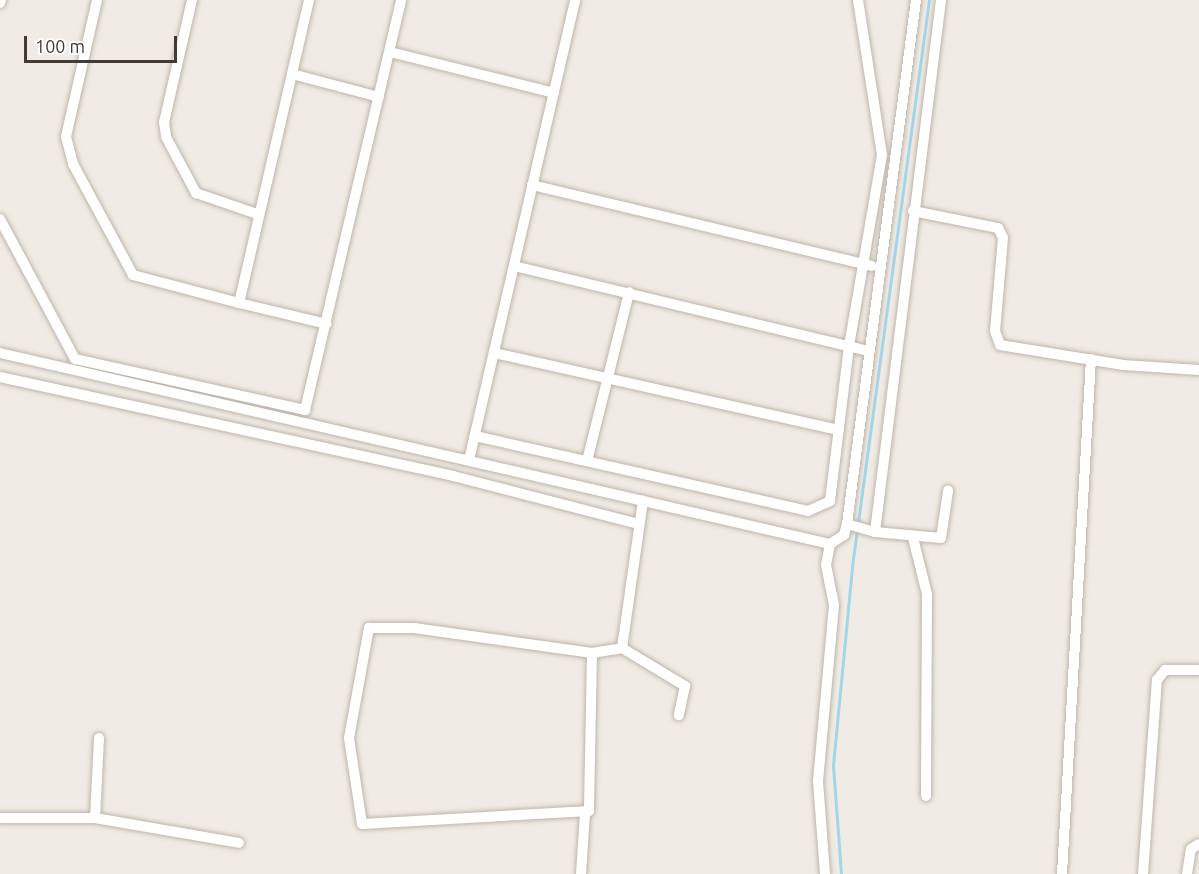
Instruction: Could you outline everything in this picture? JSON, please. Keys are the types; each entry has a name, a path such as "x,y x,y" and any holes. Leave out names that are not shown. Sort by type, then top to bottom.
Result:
{"street":[{"path":"98,0 66,137 73,164 133,275 327,324"},
{"path":"192,0 164,122 166,137 196,193 257,214"},
{"path":"238,303 257,214 309,0"},
{"path":"0,353 283,412 300,411 309,403 402,0"},
{"path":"469,459 575,0"},
{"path":"475,436 813,511 830,501 849,346 865,265 882,142 858,0"},
{"path":"0,219 75,359 469,459 830,544 844,535 851,525 869,351 915,0"},
{"path":"871,530 941,0"},
{"path":"390,52 554,93"},
{"path":"292,74 379,97"},
{"path":"532,185 880,269"},
{"path":"913,211 999,228 1003,238 995,332 1000,345 1091,359 1199,370"},
{"path":"514,266 869,351"},
{"path":"587,461 629,292"},
{"path":"494,353 838,430"},
{"path":"1062,874 1091,359"},
{"path":"0,377 453,476 638,524"},
{"path":"851,525 913,538 943,536 948,491"},
{"path":"622,648 643,500"},
{"path":"913,538 927,594 926,796"},
{"path":"825,874 818,781 834,605 826,565 830,544"},
{"path":"585,813 362,824 349,738 366,632 373,626 592,654 622,648 682,683 686,692 679,715"},
{"path":"581,874 585,813 591,803 592,654"},
{"path":"1143,874 1157,680 1165,670 1199,670"},
{"path":"95,819 99,738"},
{"path":"0,818 95,819 239,843"},
{"path":"1187,874 1191,849 1199,844"}],"waterway":[{"path":"841,874 833,765 853,559 929,0"}]}
